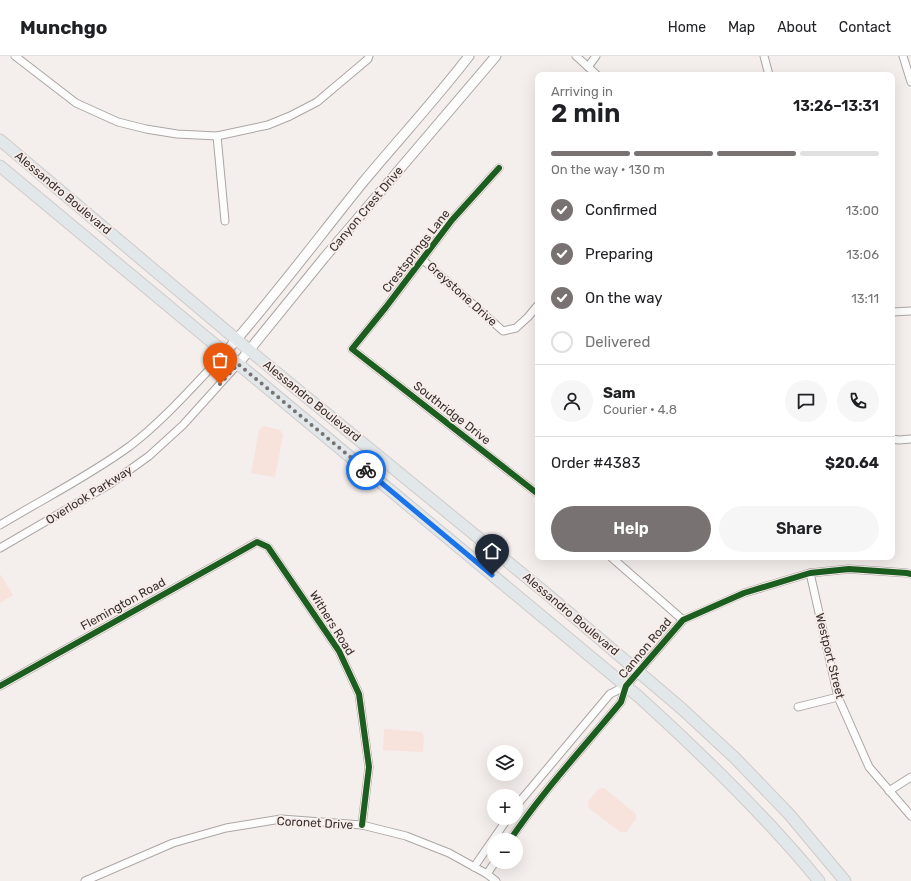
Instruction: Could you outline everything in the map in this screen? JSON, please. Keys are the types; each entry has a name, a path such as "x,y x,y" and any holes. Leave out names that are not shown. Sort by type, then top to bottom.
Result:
{"main road":[{"name":"Canyon Crest Drive","path":"225,353 273,297 365,180 442,91 470,56"},
{"name":"Canyon Crest Drive","path":"238,364 324,258 496,56"},
{"name":"Alessandro Boulevard","path":"0,140 249,350 547,594 682,708 735,758 789,814 845,881"},
{"name":"Alessandro Boulevard","path":"0,166 626,686 729,781 772,826 819,881"}],"street":[{"path":"15,56 76,103 118,122 146,129 177,134 217,136 268,125 290,116 317,102 368,59 369,56"},
{"path":"576,56 594,72"},
{"path":"588,67 596,56"},
{"path":"764,56 768,72"},
{"path":"903,56 911,82"},
{"path":"217,136 225,221"},
{"name":"Crestsprings Lane","path":"352,349 452,220 499,168"},
{"name":"Greystone Drive","path":"422,259 503,331 516,328 535,309"},
{"path":"895,312 911,311"},
{"name":"Southridge Drive","path":"352,349 535,492"},
{"name":"Overlook Parkway","path":"0,525 87,474 130,446 151,429 225,353"},
{"name":"Overlook Parkway","path":"0,548 110,484 149,456 183,425 238,364"},
{"path":"895,440 911,439"},
{"name":"Flemington Road","path":"0,686 257,542"},
{"name":"Withers Road","path":"257,542 268,547 340,651 359,694 369,767 362,825"},
{"path":"614,560 683,620"},
{"name":"Cannon Road","path":"515,833 551,786 621,702 626,686 638,670 683,620 744,593 810,573 849,569 911,574"},
{"name":"Westport Street","path":"810,573 838,696 869,767 911,816"},
{"name":"Cannon Road","path":"523,798 610,694 626,686"},
{"path":"798,707 838,696"},
{"path":"888,791 911,777"},
{"name":"Coronet Drive","path":"85,881 173,842 226,828 281,819 362,825 406,836 449,853 487,874 496,881"},
{"path":"474,867 503,825"},
{"path":"487,874 490,869"}],"shaded area":[{"path":"264,426 280,430 283,435 275,477 251,473 259,430"},
{"path":"0,575 13,595 0,603"},
{"path":"385,729 422,732 424,736 423,752 383,750"},
{"path":"604,788 636,814 636,819 626,832 620,832 589,808 588,802 598,789"}],"cycle path":[{"path":"499,168 452,220 352,349 535,492"},
{"path":"0,686 257,542 268,547 339,651 359,694 369,767 362,825"},
{"path":"515,833 549,787 621,702 626,686 683,620 744,593 810,573 849,569 911,574"}],"way so far":[{"path":"220,384 238,364 366,470"}],"route":[{"path":"366,470 492,575"}]}
